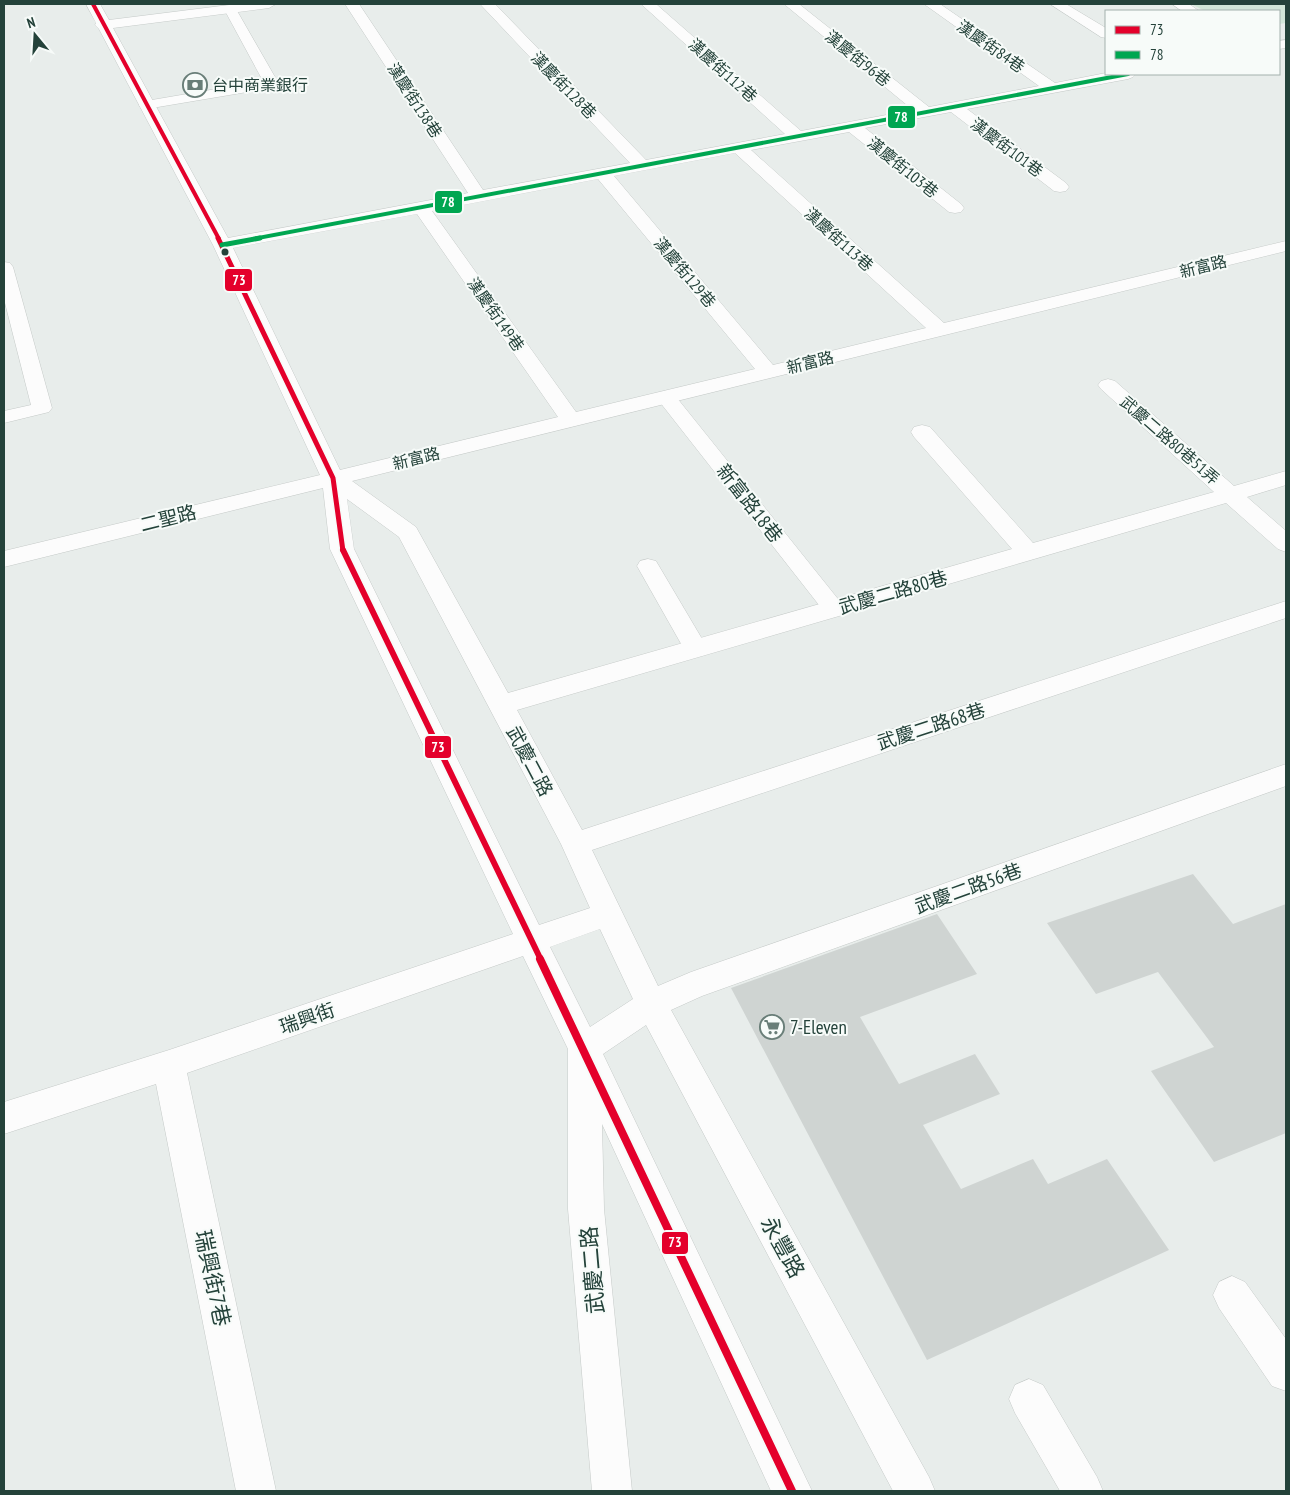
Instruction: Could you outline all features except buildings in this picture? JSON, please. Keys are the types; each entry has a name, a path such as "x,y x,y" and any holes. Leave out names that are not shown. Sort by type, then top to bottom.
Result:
{"street":[{"name":"武慶二路","path":"93,4 102,25 222,245 333,478 342,549 584,1049 586,1208 612,1491"},
{"path":"102,25 269,4"},
{"name":"漢慶街138巷","path":"352,4 478,196"},
{"name":"漢慶街128巷","path":"487,4 642,166"},
{"name":"漢慶街112巷","path":"648,4 797,136"},
{"name":"漢慶街96巷","path":"790,4 926,112"},
{"name":"漢慶街84巷","path":"931,4 1052,88"},
{"path":"1057,4 1105,33"},
{"path":"1179,4 1190,10"},
{"path":"222,245 1123,75"},
{"name":"漢慶街101巷","path":"954,107 1060,187"},
{"name":"漢慶街103巷","path":"852,126 955,208"},
{"name":"漢慶街113巷","path":"738,147 940,330"},
{"name":"漢慶街129巷","path":"602,173 768,372"},
{"name":"漢慶街149巷","path":"421,207 571,420"},
{"name":"新富路","path":"333,478 1286,246"},
{"name":"武慶二路80巷51弄","path":"1108,385 1232,494"},
{"path":"922,432 1029,553"},
{"name":"武慶二路","path":"333,478 408,532 575,844 650,1004"},
{"name":"二聖路","path":"4,559 333,478"},
{"name":"武慶二路80巷","path":"501,705 1286,478"},
{"path":"1232,494 1286,544"},
{"name":"武慶二路68巷","path":"575,844 1286,609"},
{"name":"武慶二路56巷","path":"650,1004 691,986 1286,775"},
{"name":"瑞興街","path":"4,1118 169,1065 608,914"},
{"path":"650,1004 584,1049 792,1491"},
{"name":"永豐路","path":"650,1004 915,1491"},
{"name":"瑞興街7巷","path":"169,1065 256,1491"},
{"path":"1232,1295 1286,1372"},
{"path":"1029,1399 1083,1491"}],"lane":[{"path":"146,105 272,84 230,9"},
{"path":"4,267 42,408 4,417"},
{"name":"新富路18巷","path":"666,397 834,609"},
{"path":"648,566 696,649"}],"green space":[{"path":"1191,4 1286,4 1286,23 1280,24 1280,10 1203,10"}],"transit line":[{"name":"73","path":"93,4 222,245 333,478 342,549 584,1049 792,1491"},
{"name":"78","path":"222,245 1123,75"}],"place":[{"name":"台中商業銀行","path":"195,85"},
{"name":"7-Eleven","path":"772,1027"}]}
